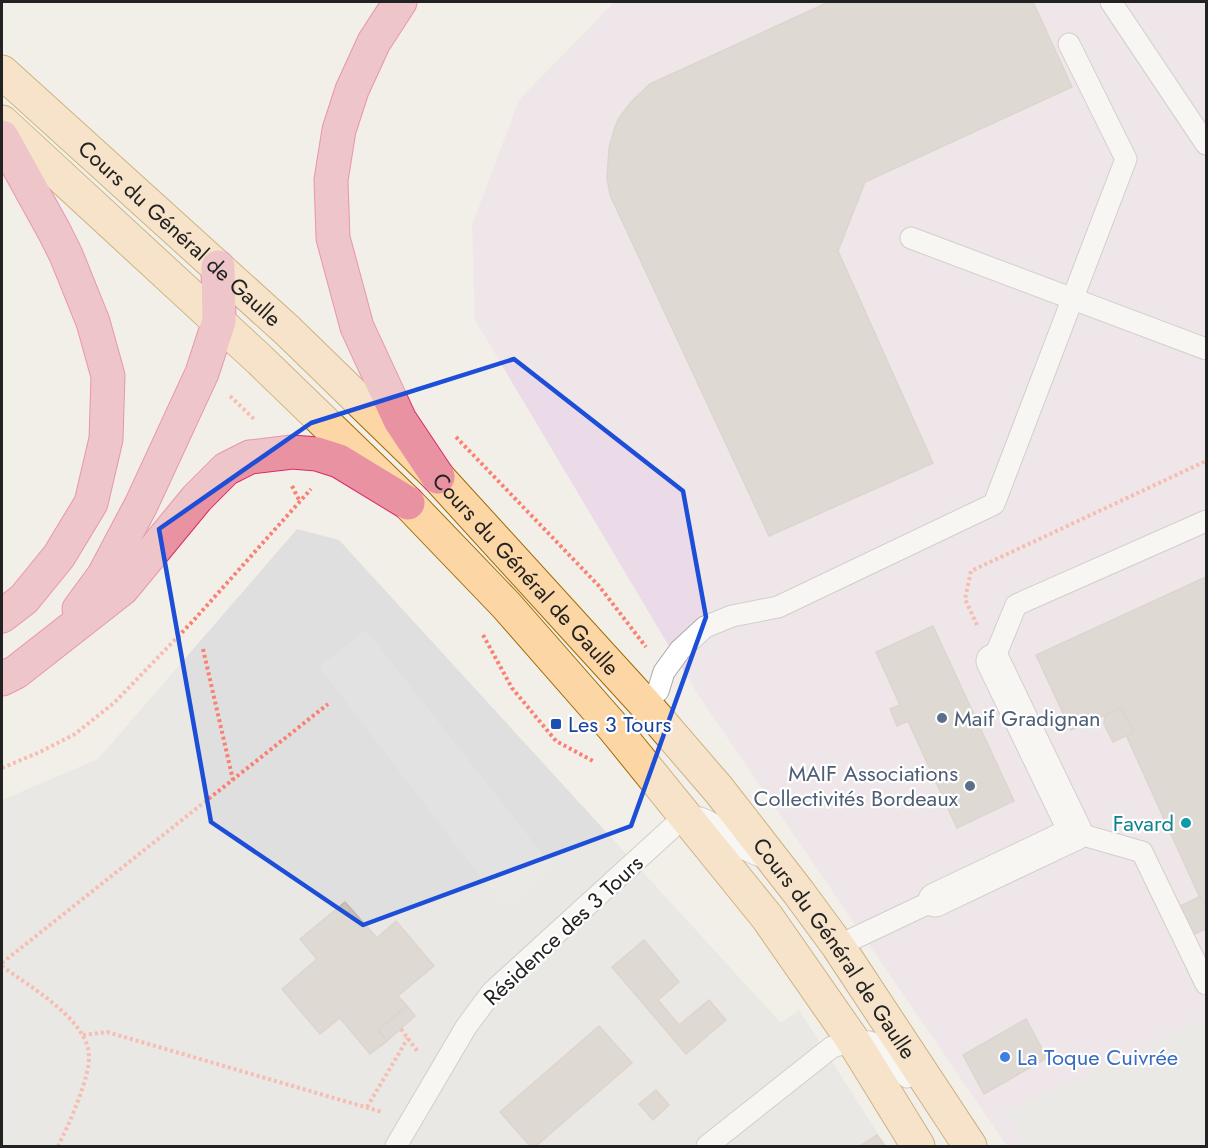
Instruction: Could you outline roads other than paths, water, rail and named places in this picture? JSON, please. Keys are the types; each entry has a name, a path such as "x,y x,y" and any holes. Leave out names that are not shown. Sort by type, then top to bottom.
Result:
{"highway":[{"path":"400,2 374,42 352,90 339,130 330,180 333,238 357,327 400,420 438,477"},
{"path":"2,137 66,255 93,322 108,376 106,439 91,503 59,556 24,599 2,616"},
{"path":"51,646 104,575 141,505 201,373 219,321 218,267"},
{"path":"2,679 16,672 51,646 122,589 197,498 226,469 250,457 292,452 317,454 339,461 408,503"}],"main road":[{"name":"Cours du Général de Gaulle","path":"11,81 288,331 438,477 644,704 719,790 799,893 838,946 963,1134"},
{"name":"Cours du Général de Gaulle","path":"2,122 219,321 408,503 506,605 613,727 767,917 854,1042 918,1146"}],"street":[{"path":"935,900 1077,833 993,661"}],"lane":[{"path":"1111,2 1206,144"},
{"path":"644,704 658,691 664,672 680,650 705,627 732,616 778,607 994,504 1126,159 1069,44"},
{"path":"911,238 1206,349"},
{"path":"993,661 1016,605 1206,521"},
{"path":"685,816 699,816 720,829 743,848 773,862"},
{"name":"Résidence des 3 Tours","path":"396,1146 466,1027 492,992 685,816"},
{"path":"1077,833 1142,852 1206,984"},
{"path":"838,946 935,900"},
{"path":"707,1146 832,1047 854,1042 875,1043 885,1049 911,1082 963,1134"}],"place":[{"name":"Maif Gradignan","path":"942,718"},
{"name":"Les 3 Tours","path":"556,724"},
{"name":"MAIF Associations Collectivités Bordeaux","path":"970,786"},
{"name":"Favard","path":"1186,823"},
{"name":"La Toque Cuivrée","path":"1005,1057"}]}
